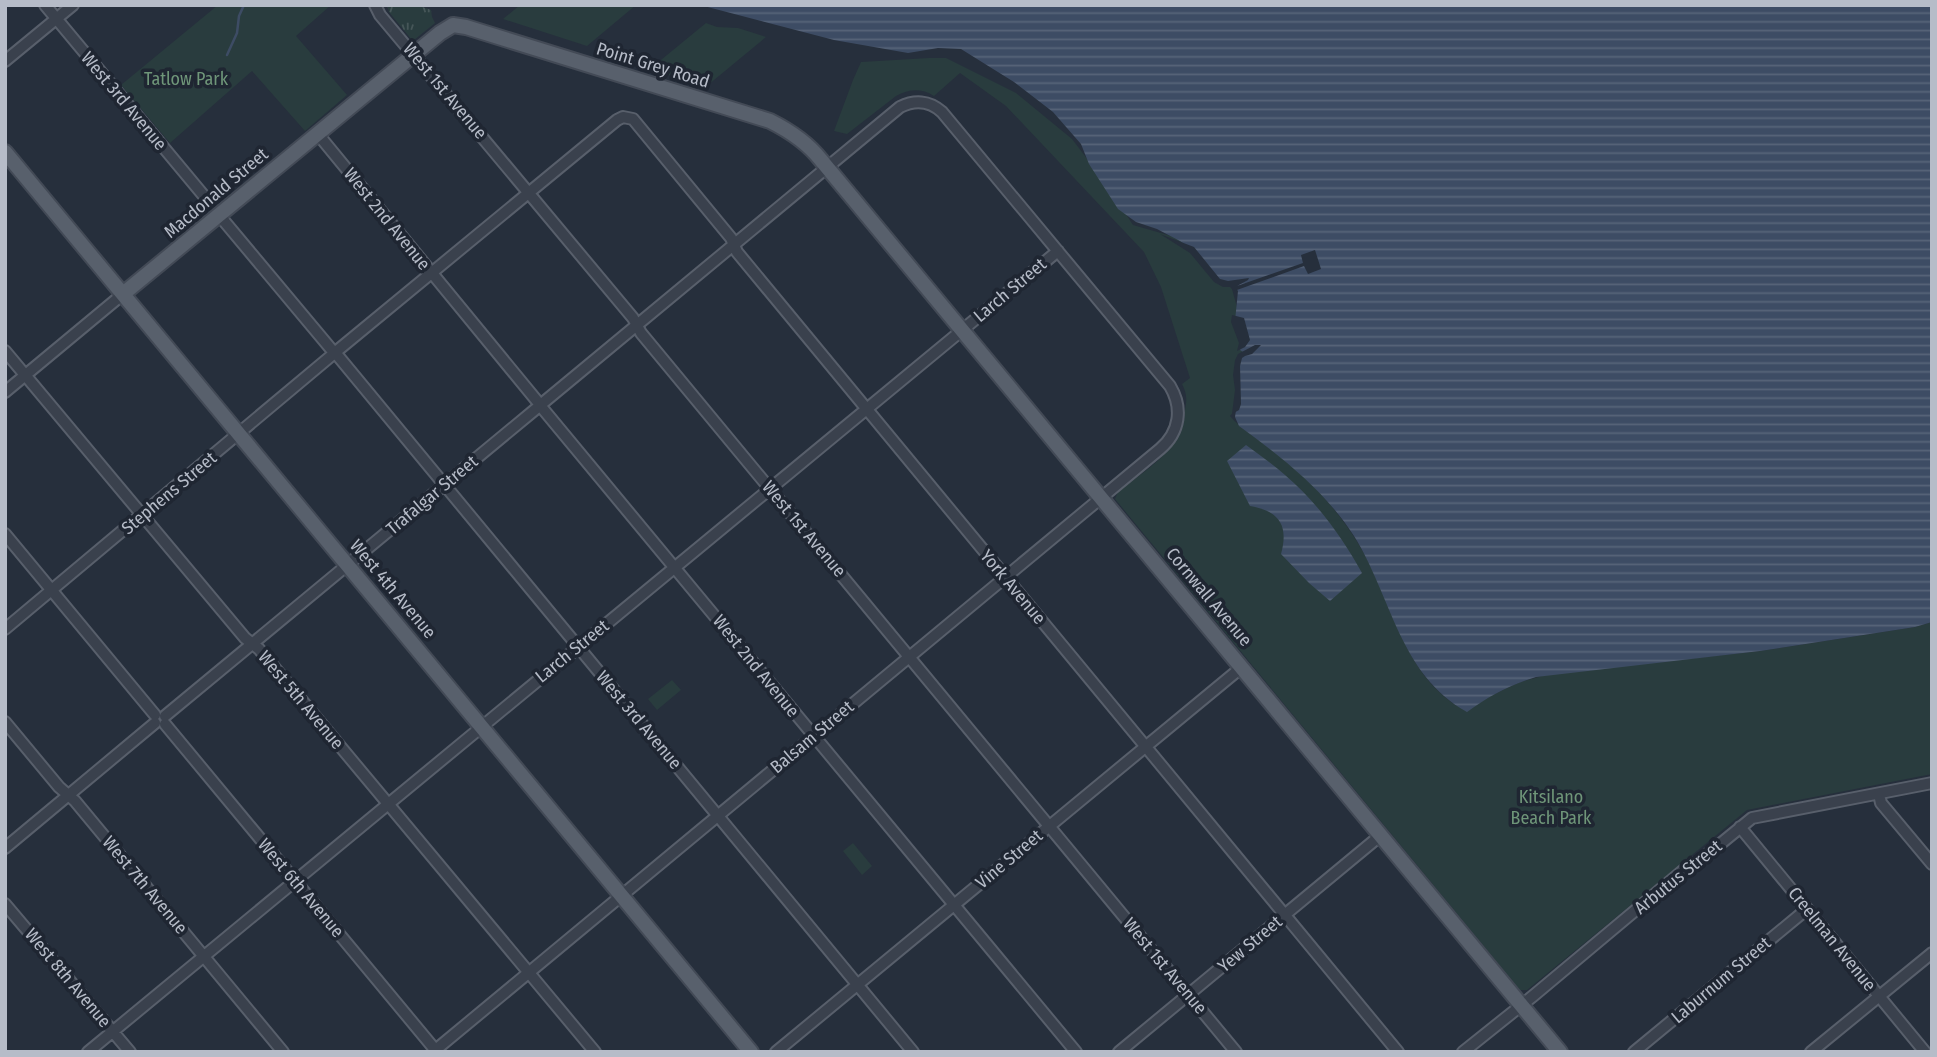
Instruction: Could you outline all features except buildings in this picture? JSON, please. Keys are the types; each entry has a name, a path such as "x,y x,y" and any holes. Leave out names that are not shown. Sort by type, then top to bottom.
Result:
{"main road":[{"name":"Macdonald Street","path":"123,294 453,25"},
{"name":"Point Grey Road","path":"453,25 770,121 814,150 828,167"},
{"name":"West 4th Avenue","path":"5,152 751,1052"},
{"name":"Cornwall Avenue","path":"828,167 1560,1052"}],"street":[{"name":"West 3rd Avenue","path":"45,5 204,196"},
{"path":"5,61 73,5"},
{"name":"West 1st Avenue","path":"375,5 380,15 529,192 637,324 639,330 1236,1052"},
{"name":"Trafalgar Street","path":"5,848 900,107 922,102 934,105 942,112 1058,251"},
{"name":"Stephens Street","path":"5,629 617,120 623,117 633,119"},
{"name":"York Avenue","path":"633,119 731,238 737,252 1398,1052"},
{"name":"West 2nd Avenue","path":"317,134 1076,1052"},
{"name":"West 3rd Avenue","path":"219,215 913,1052"},
{"name":"Larch Street","path":"88,1052 1058,251"},
{"name":"Balsam Street","path":"435,1051 1169,440 1176,427 1178,412 1177,399 1170,386 1058,251"},
{"name":"Macdonald Street","path":"5,392 123,294"},
{"name":"West 5th Avenue","path":"5,351 245,638 259,649 389,803 595,1052"},
{"name":"West 6th Avenue","path":"5,534 435,1051"},
{"name":"Vine Street","path":"776,1052 1242,667"},
{"name":"West 7th Avenue","path":"5,722 283,1052"},
{"name":"Arbutus Street","path":"1463,1052 1692,863 1697,863 1752,818 1932,783"},
{"path":"1879,794 1881,803 1932,864"},
{"name":"Creelman Avenue","path":"1740,827 1925,1052"},
{"name":"Yew Street","path":"1119,1052 1381,835"},
{"name":"West 8th Avenue","path":"5,904 130,1052"},
{"name":"Laburnum Street","path":"1634,1052 1807,909"},
{"path":"1811,1052 1932,953"}],"green space":[{"name":"Tatlow Park","path":"218,5 331,5 296,36 347,95 305,131 252,71 170,143 121,85"},
{"path":"387,5 417,5 431,10 435,23 412,40 389,12"},
{"path":"520,5 636,5 587,46 503,19"},
{"path":"706,23 717,27 738,28 766,37 708,85 650,69"},
{"name":"Kitsilano Beach Park","path":"946,58 1016,93 1072,139 1133,225 1178,238 1230,282 1249,350 1236,409 1230,416 1293,467 1339,515 1366,557 1412,657 1424,675 1457,706 1488,697 1520,682 1550,674 1760,651 1915,627 1932,622 1932,774 1747,810 1527,990 1520,990 1115,499 1118,492 1165,454 1179,436 1186,403 1182,384 1190,378 1161,287 1144,252 1006,106 960,73 934,96 915,90 906,92 896,96 847,134 834,131 861,62"},
{"path":"672,680 681,690 657,710 648,699"},
{"path":"853,843 872,866 862,875 843,851"}],"water":[{"path":"700,5 1932,5 1932,622 1915,627 1760,651 1536,677 1500,692 1467,712 1444,696 1411,656 1367,560 1343,520 1302,476 1239,426 1235,417 1239,389 1236,375 1243,352 1240,350 1242,343 1235,321 1238,291 1234,286 1224,284 1180,241 1136,222 1118,209 1089,164 1081,144 1053,112 1014,82 961,49 938,48 908,53 834,40"},
{"path":"1246,445 1297,485 1318,508 1362,573 1330,601 1281,554 1284,535 1275,516 1250,506 1227,461"}],"pier":[{"path":"1160,234 1194,247 1220,279 1228,281 1249,278 1237,286 1303,263 1301,255 1315,250 1321,269 1308,274 1304,266 1234,291 1214,282 1190,253"},
{"path":"1232,315 1244,318 1250,340 1245,347 1237,351 1239,343 1231,322"},
{"path":"1255,345 1261,345 1252,354 1242,358 1241,404 1239,410 1232,414 1235,360 1238,354"}],"waterway":[{"path":"227,55 237,33 239,16 244,5"}]}
